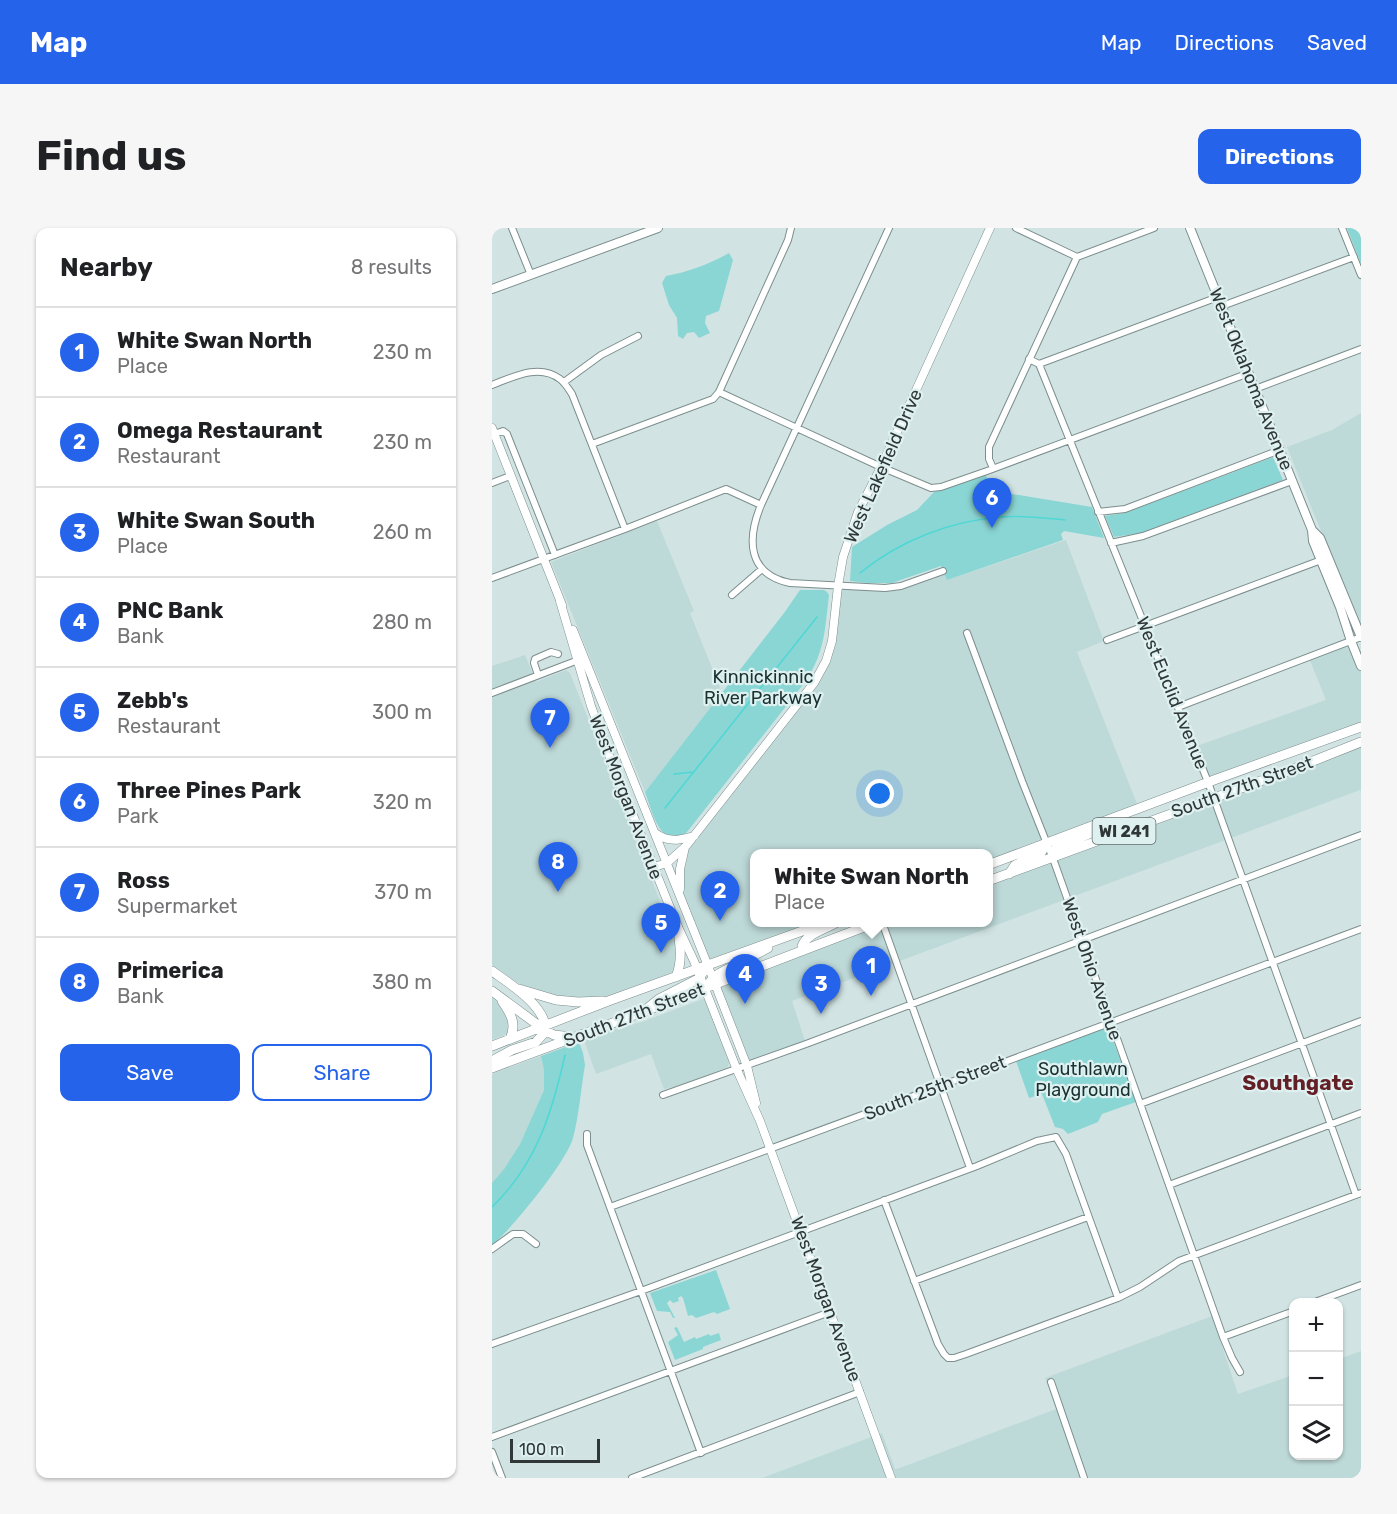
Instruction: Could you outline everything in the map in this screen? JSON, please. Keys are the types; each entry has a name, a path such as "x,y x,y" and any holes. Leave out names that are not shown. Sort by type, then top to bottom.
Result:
{"main road":[{"path":"492,289 658,228"},
{"name":"West Oklahoma Avenue","path":"1190,228 1312,530 1313,541 1361,637"},
{"name":"West Oklahoma Avenue","path":"1324,559 1361,666"},
{"name":"South 27th Street","path":"993,863 1361,727"},
{"name":"South 27th Street","path":"993,879 1361,742"},
{"path":"1288,753 1293,769"},
{"path":"1052,857 1054,850 1089,834 1100,824"},
{"path":"1009,874 1015,864 1041,853 1046,844"},
{"path":"676,977 680,963 677,925"},
{"name":"South 27th Street","path":"708,966 813,927"},
{"path":"803,951 801,946 806,938 829,927"},
{"name":"South 27th Street","path":"714,981 803,951 864,927"},
{"path":"705,988 720,973 757,955 785,937"},
{"path":"645,1011 659,999 692,982 708,966"},
{"path":"492,971 514,987 538,1010 542,1015 544,1028 536,1042 512,1050 492,1061"},
{"name":"South 27th Street","path":"492,1046 676,977 699,973"},
{"path":"514,987 556,1000 578,1002 611,1000"},
{"name":"South 27th Street","path":"492,1068 705,988"},
{"path":"495,994 554,1035 574,1038"},
{"path":"495,994 508,1009 513,1020 514,1028 510,1039"}],"street":[{"path":"512,228 531,275"},
{"path":"592,444 713,399 719,392 789,240 791,228"},
{"path":"889,228 761,505 755,520 752,541 754,555 762,569 779,581 798,584 885,588 901,586 943,571"},
{"name":"West Lakefield Drive","path":"654,867 667,863 686,846 814,683 826,662 832,641 843,557 858,512 881,467 990,228"},
{"path":"1016,228 1077,257"},
{"path":"993,468 989,459 989,447 1077,257 1154,228"},
{"path":"1342,228 1361,275"},
{"path":"1222,306 1354,257"},
{"path":"1029,359 1039,364 1218,297"},
{"path":"564,382 601,355 638,336"},
{"path":"1255,388 1361,349"},
{"name":"West Euclid Avenue","path":"1039,364 1208,783 1301,1043 1359,1194"},
{"path":"492,385 527,372 541,371 553,374 564,382 572,393 625,529"},
{"path":"719,392 931,488 941,487 1249,373"},
{"path":"493,431 503,431 507,434 555,555"},
{"name":"West Morgan Avenue","path":"493,431 582,659 655,833 747,1066 760,1121"},
{"path":"1098,512 1125,509 1280,450"},
{"path":"492,483 510,476"},
{"path":"1111,543 1143,536 1292,481"},
{"path":"492,578 726,489 761,505"},
{"path":"1107,640 1324,559"},
{"path":"732,595 762,569"},
{"name":"West Ohio Avenue","path":"967,633 1052,857 1223,1337 1240,1372"},
{"path":"1178,707 1361,637"},
{"path":"538,675 535,659 551,652 558,654"},
{"path":"492,693 582,659"},
{"name":"West Morgan Avenue","path":"582,659 591,706 677,925 771,1149 891,1478"},
{"path":"655,833 672,840 694,836"},
{"path":"663,1095 737,1070 1361,836"},
{"path":"681,898 680,869 686,846"},
{"path":"884,927 970,1168"},
{"name":"South 25th Street","path":"610,1207 941,1087 1361,929"},
{"path":"1140,1104 1361,1021"},
{"path":"1169,1185 1361,1113"},
{"path":"587,1134 587,1145 702,1453"},
{"path":"492,1344 885,1200 1037,1141 1056,1137 1066,1154 1118,1298"},
{"path":"885,1200 938,1344 948,1358 954,1358 1118,1298 1140,1287 1179,1261 1359,1194"},
{"path":"914,1281 1088,1217"},
{"path":"492,1249 513,1234 523,1234 536,1244"},
{"path":"1326,1298 1361,1285"},
{"path":"492,1437 830,1312"},
{"path":"1223,1337 1289,1312"},
{"path":"1051,1382 1084,1478"},
{"path":"632,1478 860,1392"},
{"path":"492,1452 502,1478"}],"shaded area":[{"path":"1361,413 1361,626 1287,447 1332,430"},
{"path":"657,521 694,611 690,613 722,693 645,792 551,562"},
{"path":"1066,540 1104,641 1077,652 1139,809 993,863 993,849 750,849 750,927 816,927 708,966 681,899 682,858 826,661 838,586 885,588 943,571 947,580"},
{"path":"1351,641 1361,666 1361,727 1208,782 1194,747 1326,700 1309,658"},
{"path":"525,655 536,682 566,670 570,673 675,939 677,965 673,972 602,997 589,999 554,997 525,987 492,965 492,666"},
{"path":"1361,742 1361,792 1360,790 993,926 993,879"},
{"path":"866,927 991,927 792,1001 806,1044 747,1066 715,984"},
{"path":"492,997 508,1017 509,1033 492,1040"},
{"path":"703,999 706,1000 729,1061 728,1067 682,1085 664,1089 651,1054 596,1074 584,1040 610,1030 642,1022"},
{"path":"541,1056 544,1090 520,1144 492,1183 492,1074"},
{"path":"1212,1316 1238,1394 1289,1376 1289,1460 1343,1460 1343,1358 1361,1351 1361,1478 762,1478 882,1433 895,1469 900,1468 1056,1409 1045,1378"}],"green space":[{"path":"1347,228 1361,228 1361,264"},
{"path":"729,253 733,260 719,311 706,316 705,323 710,333 699,338 694,332 687,333 683,339 678,336 677,318 669,305 662,283 666,276 699,267"},
{"path":"1273,457 1283,480 1141,533 1114,537 1105,516 1125,513"},
{"path":"985,474 994,491 1092,507 1104,538 1064,531 1061,534 1063,540 947,580 941,566 892,583 850,581 852,547 887,525 917,510 934,492"},
{"name":"Kinnickinnic River Parkway","path":"800,590 824,590 829,595 821,650 812,670 806,681 687,832 678,837 670,837 658,826 645,792"},
{"name":"Southlawn Playground","path":"1108,1027 1136,1102 1102,1114 1098,1122 1068,1134 1063,1129 1055,1127 1042,1094 1029,1098 1016,1061"},
{"path":"579,1042 585,1065 577,1121 569,1149 537,1194 492,1245 492,1183 520,1144 544,1090 541,1056"},
{"path":"716,1270 730,1309 696,1318 692,1315 688,1316 681,1296 678,1298 679,1301 673,1303 670,1300 667,1303 675,1318 670,1312 657,1311 650,1293"},
{"path":"677,1327 684,1342 695,1337 696,1339 719,1333 721,1340 675,1360 668,1342 678,1335 674,1328"}],"waterway":[{"path":"860,573 908,542 963,523 1008,516 1065,520"},
{"path":"665,808 817,617"},
{"path":"674,774 694,772"},
{"path":"492,1207 507,1191 531,1156 548,1118 565,1055"}],"place":[{"name":"Three Pines Park","path":"992,528"},
{"name":"Ross","path":"550,748"},
{"name":"Primerica","path":"558,892"},
{"name":"Omega Restaurant","path":"720,921"},
{"name":"Zebb's","path":"661,953"},
{"name":"White Swan North","path":"871,996"},
{"name":"PNC Bank","path":"745,1004"},
{"name":"White Swan South","path":"821,1014"}],"district":[{"name":"Southgate","path":"1298,1082"}]}
